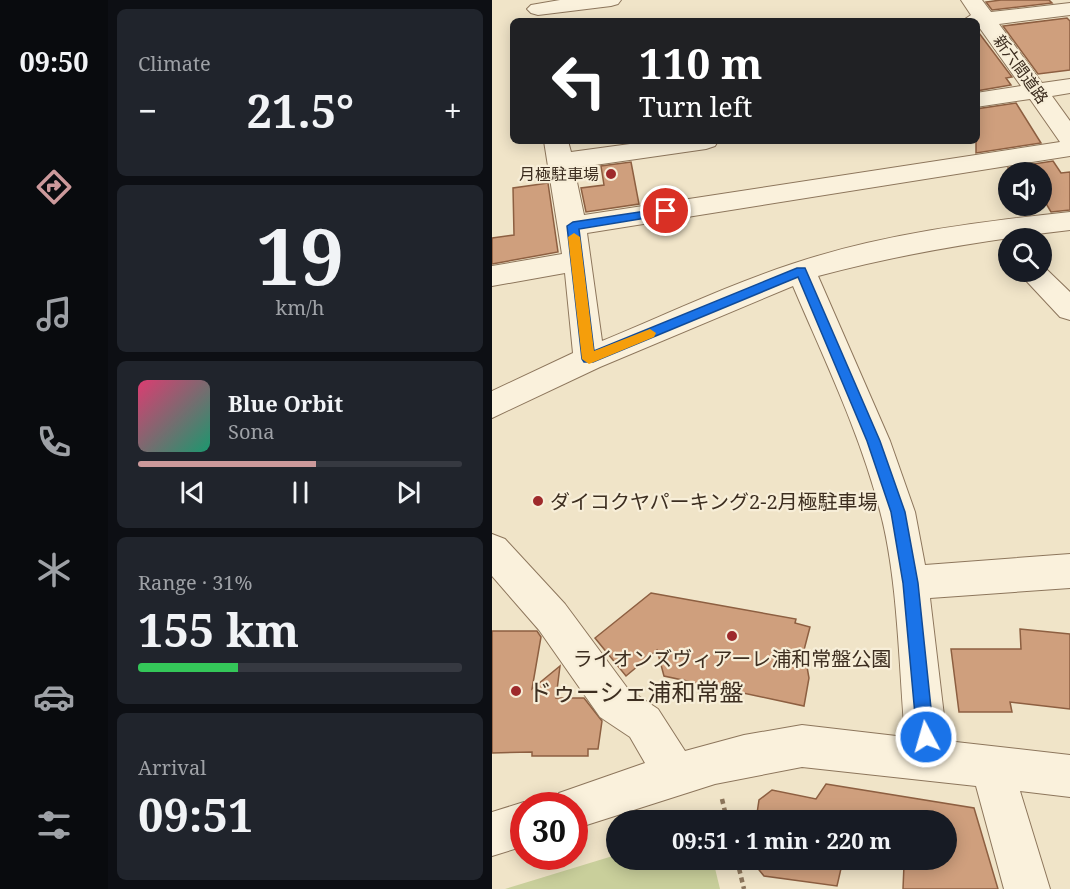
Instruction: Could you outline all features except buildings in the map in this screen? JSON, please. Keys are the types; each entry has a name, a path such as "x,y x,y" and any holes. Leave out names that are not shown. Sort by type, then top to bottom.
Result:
{"street":[{"path":"538,10 610,0"},
{"name":"新六間道路","path":"971,0 978,18"},
{"path":"980,20 1070,9"},
{"name":"新六間道路","path":"980,21 1070,138"},
{"path":"980,99 1070,86"},
{"path":"589,359 573,226 558,151 662,144"},
{"path":"573,226 1070,148"},
{"path":"1042,228 1070,221"},
{"path":"492,405 589,359 801,271 868,253 998,239"},
{"path":"492,276 577,261"},
{"path":"801,271 874,441 898,512 910,583 928,759"},
{"path":"1042,282 1070,309"},
{"path":"492,550 552,617 614,703 644,723 676,774"},
{"path":"910,583 1070,571"},
{"path":"588,803 676,774 767,750 802,746 1070,776"},
{"path":"992,767 1027,889"},
{"path":"492,834 510,828"}],"path":[{"path":"739,870 744,889"}],"green space":[{"path":"606,858 606,870 715,870 720,889 505,889 567,870 588,870 588,864"}],"slow traffic":[{"path":"574,237 589,359 650,333"}],"place":[{"name":"月極駐車場","path":"611,174"},
{"name":"ダイコクヤパーキング2-2月極駐車場","path":"538,501"},
{"name":"ライオンズヴィアーレ浦和常盤公園","path":"732,636"},
{"name":"ドゥーシェ浦和常盤","path":"516,691"}],"route":[{"path":"666,211 573,226 589,359 801,271 874,441 898,512 910,583 926,737"}]}
